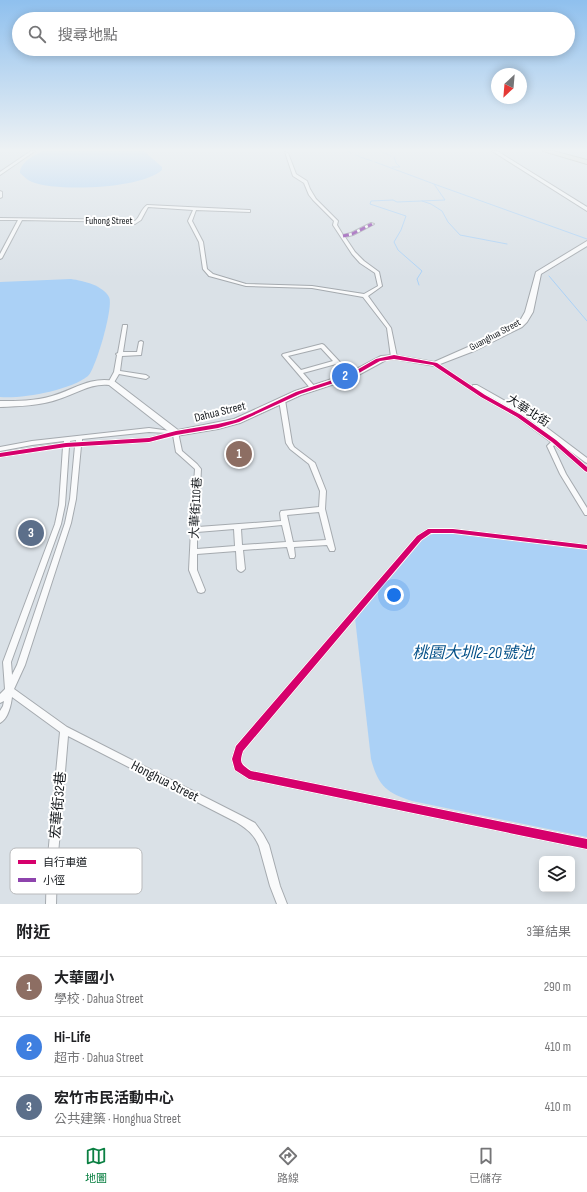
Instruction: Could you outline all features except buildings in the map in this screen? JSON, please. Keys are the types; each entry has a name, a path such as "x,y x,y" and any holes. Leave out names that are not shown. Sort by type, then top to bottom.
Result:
{"street":[{"path":"249,211 195,209 190,221 201,242 205,269 211,275 246,285 318,288 365,296 380,286 377,272 362,262 352,252 335,225 336,221 324,212 309,193"},
{"path":"563,193 587,208"},
{"path":"564,193 587,208"},
{"name":"Fuhong Street","path":"0,220 131,221 135,223 140,219 147,206 195,209"},
{"path":"0,258 20,220"},
{"path":"343,236 352,234 372,224"},
{"name":"Guanghua Street","path":"435,364 471,349 520,325 529,312 538,274 587,243"},
{"path":"365,296 389,328 394,357"},
{"path":"112,383 117,372 125,326"},
{"path":"119,354 139,354 141,342"},
{"path":"313,388 285,355 322,346 350,376"},
{"name":"Dahua Street","path":"0,449 66,442 149,440 237,421 282,400 350,376 378,360 394,357 435,364"},
{"path":"299,372 337,362"},
{"name":"大華北街","path":"435,364 483,396 519,416 556,440 587,470"},
{"path":"117,372 146,377"},
{"path":"0,404 47,400 94,382 104,381 112,383 176,433"},
{"path":"282,400 289,443 292,448 312,463 323,491 322,509 332,550"},
{"name":"Dahua Street","path":"79,442 149,430 176,433"},
{"name":"大華街110巷","path":"176,433 179,452 198,469 193,552 194,570 201,590"},
{"path":"587,461 556,440 550,446 563,474 587,513"},
{"path":"0,719 7,707 9,690 7,662 58,522 62,505 66,442"},
{"name":"Dahua Street","path":"0,455 66,442"},
{"path":"0,699 9,690 21,665 68,522 73,499 79,442"},
{"path":"292,556 283,513 322,509"},
{"path":"58,522 68,522"},
{"path":"194,530 284,523"},
{"path":"237,526 241,569"},
{"path":"587,547 453,531 430,531 419,538 239,749 236,758 238,767 249,776 587,844"},
{"path":"193,552 238,547 330,542"},
{"path":"40,573 50,574"},
{"name":"Honghua Street","path":"9,690 64,730 239,819 255,830 264,847 276,894 282,904"},
{"name":"宏華街32巷","path":"54,848 64,730"},
{"name":"宏華街32巷","path":"51,894 51,904"}],"water":[{"path":"71,279 87,282 102,289 109,297 110,303 107,324 95,362 88,376 70,385 46,392 21,397 0,397 0,282"},
{"name":"桃園大圳2-20號池","path":"446,532 587,550 587,837 412,801 389,791 380,782 371,759 355,618 415,545 422,539 429,536"}],"waterway":[{"path":"419,285 417,279 422,271 398,250 394,242 401,230 406,216 370,204 371,201 393,200 397,202 445,200 440,193"},
{"path":"460,193 587,239"},
{"path":"422,201 431,204 442,211 448,222 460,235 507,244"},
{"path":"549,276 587,321"}],"marked path":[{"path":"343,236 352,234 372,224"}],"cycle path":[{"path":"0,455 66,445 149,440 176,433 218,426 237,421 254,414 298,393 350,376 378,360 394,357 435,364 483,396 519,416 554,441 587,470"},
{"path":"587,547 453,531 430,531 419,538 239,749 236,759 238,767 249,775 587,844"}],"place":[{"name":"Hi-Life","path":"345,376"},
{"name":"大華國小","path":"239,454"},
{"name":"宏竹市民活動中心","path":"31,533"}]}
